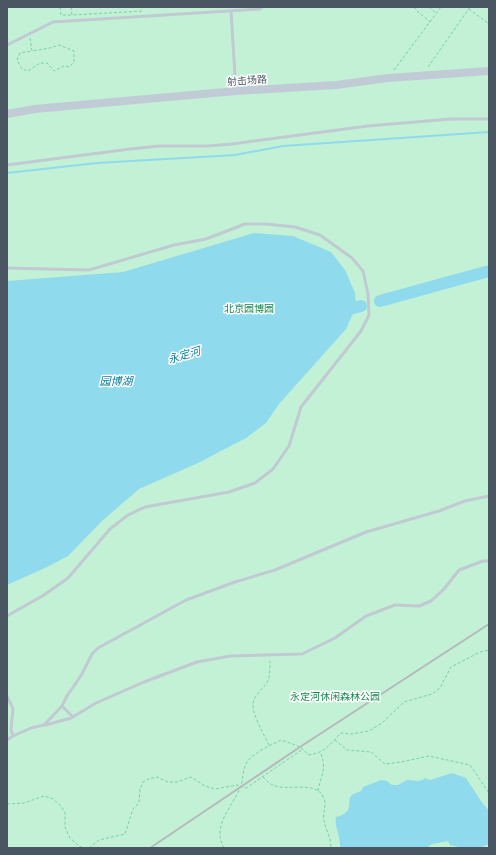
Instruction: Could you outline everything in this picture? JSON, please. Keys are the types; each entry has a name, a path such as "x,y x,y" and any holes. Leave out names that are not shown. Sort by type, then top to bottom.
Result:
{"street":[{"name":"射击场路","path":"7,114 43,108 236,91 336,85 388,78 489,72"}],"lane":[{"path":"7,45 53,22 260,9 262,7"},
{"path":"231,11 236,91"},
{"path":"7,165 159,146 208,146 232,144 368,126 451,119 489,118"},
{"path":"7,268 89,270 174,245 206,239 244,224 266,224 295,227 320,235 352,258 363,271 368,294 369,315 361,331 301,407 289,446 273,470 255,483 229,492 145,507 128,515 110,529 68,578 44,595 7,616"},
{"path":"44,725 62,706 66,696 82,674 92,654 98,648 186,600 235,582 275,570 366,532 439,511 465,501 489,496"},
{"path":"7,740 31,728 73,717 96,703 144,682 197,662 230,656 302,654 335,638 366,616 395,605 420,606 431,601 444,590 459,570 483,561 489,561"},
{"path":"7,696 13,709 11,730 13,736"},
{"path":"62,706 73,717"}],"path":[{"path":"60,7 61,15 143,11 142,7"},
{"path":"71,7 72,15"},
{"path":"414,7 430,22"},
{"path":"429,7 437,13"},
{"path":"388,78 441,7"},
{"path":"422,76 470,8 489,24"},
{"path":"30,34 32,50"},
{"path":"59,45 74,51 74,62 69,67 64,66 54,71 47,63 40,63 28,71 22,69 17,60 20,53 32,50 50,48 59,45"},
{"path":"224,848 220,842 219,833 224,816 241,786 247,762 264,748 281,740 304,749 308,755 320,753 341,733 351,734 369,731 382,723 404,702 432,694 440,688 451,667 480,652 489,650"},
{"path":"269,746 254,711 253,703 256,694 267,682 270,672 270,655"},
{"path":"334,740 347,750 371,752 385,764 429,756 470,764 489,793"},
{"path":"89,848 99,840 125,834 133,809 139,803 140,789 143,782 148,779 157,777 168,782 177,782 191,777 205,786 215,789 237,785 246,788 304,749"},
{"path":"318,791 324,771 324,763 320,753"},
{"path":"262,777 273,786 307,788 318,791 324,798 324,820 331,842 331,848"},
{"path":"7,804 24,803 44,796 53,799 61,806 65,813 65,827 70,838 79,846 84,848"}],"green space":[{"name":"北京园博园","path":"7,7 489,7 489,848 7,848"}],"water":[{"name":"园博湖","path":"254,233 293,236 331,252 345,270 355,293 356,307 346,329 279,404 266,423 246,438 198,463 139,489 103,520 68,556 7,585 7,281 123,272"},
{"path":"452,773 466,778 489,811 489,844 480,848 470,848 450,845 448,841 432,844 426,848 340,848 336,817 347,811 351,796 360,792 363,787 381,780 387,781 392,785 398,785 407,780 419,781 425,778 430,780"}],"waterway":[{"path":"7,173 97,163 235,155 283,146 489,132"},
{"name":"永定河","path":"380,301 489,271"},
{"name":"永定河","path":"341,311 361,306"}],"railway":[{"path":"150,848 303,745 489,624"}],"park label":[{"name":"永定河休闲森林公园","path":"335,696"}]}
